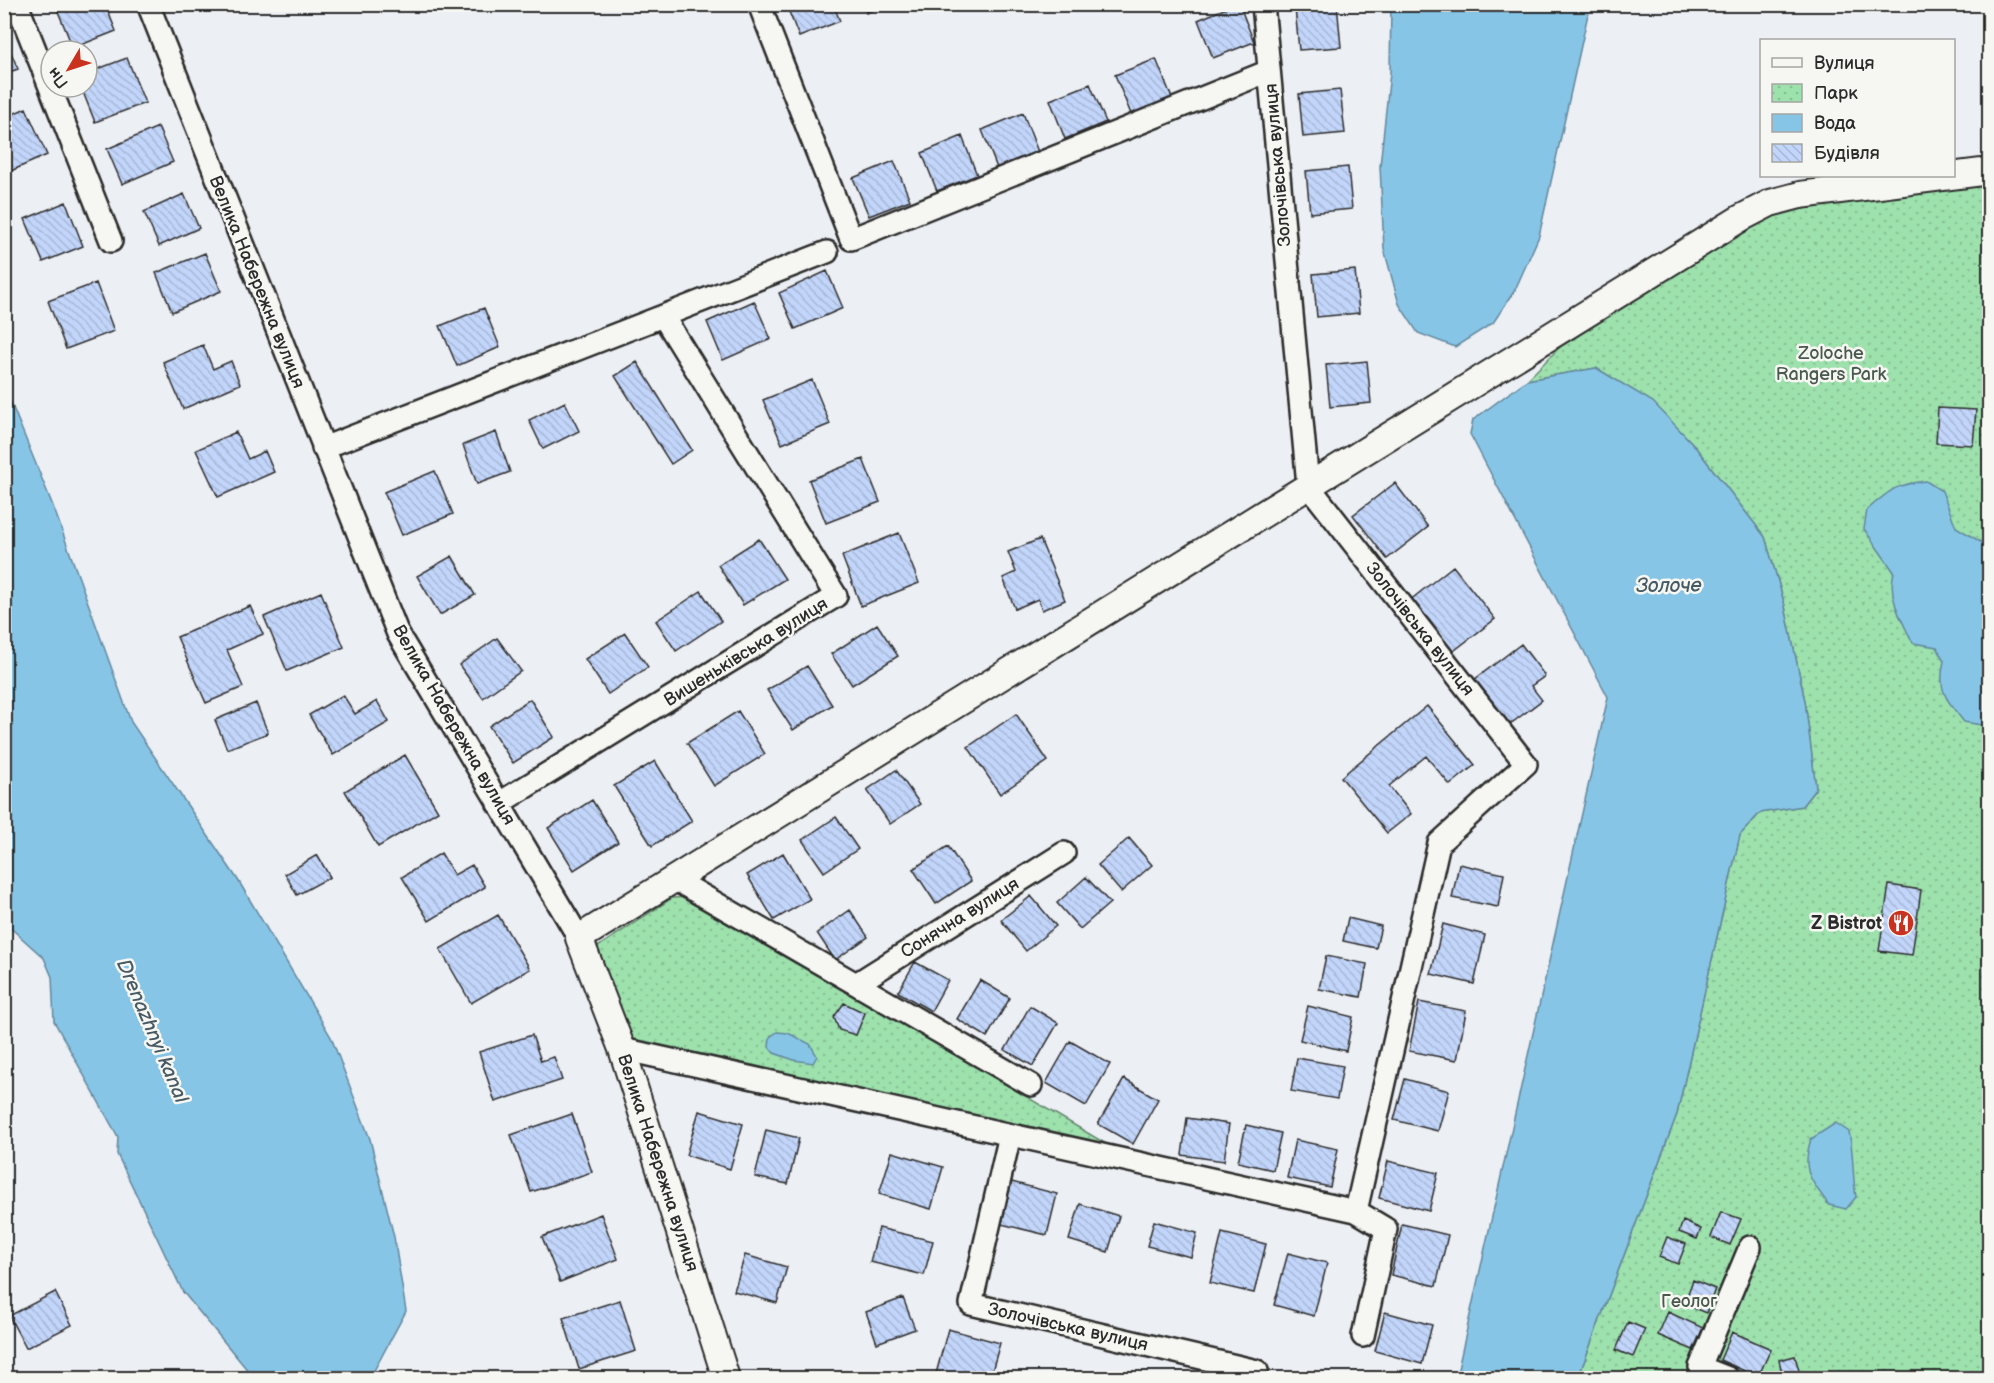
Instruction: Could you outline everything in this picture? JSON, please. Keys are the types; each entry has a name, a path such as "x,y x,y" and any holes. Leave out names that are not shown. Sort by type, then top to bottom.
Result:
{"street":[{"path":"17,4 111,241"},
{"name":"Велика Набережна вулиця","path":"148,4 398,634 579,938 622,1049 726,1378"},
{"path":"759,4 851,239 1269,71"},
{"name":"Золочівська вулиця","path":"1263,4 1308,486 1526,764 1439,843 1356,1211"},
{"path":"1955,175 1989,171"},
{"path":"579,938 1731,224 1770,203 1800,195 1942,177"},
{"path":"323,448 827,252"},
{"name":"Вишеньківська вулиця","path":"498,804 836,597 663,316"},
{"name":"Сонячна вулиця","path":"856,984 1064,853"},
{"path":"674,879 1031,1085"},
{"path":"622,1049 1356,1211 1386,1229 1363,1336"},
{"name":"Золочівська вулиця","path":"1010,1134 971,1304 1257,1371 1255,1378"},
{"path":"1728,1378 1700,1367 1750,1247"}],"green space":[{"name":"Zoloche Rangers Park","path":"1989,185 1989,1378 1578,1378 1677,1114 1740,835 1760,813 1802,806 1816,788 1805,701 1784,602 1765,537 1693,444 1652,402 1596,368 1527,380 1567,340 1758,222 1802,204"},
{"path":"689,897 1118,1151 626,1044 593,960 599,946 672,898"}],"water":[{"path":"1391,5 1590,5 1539,236 1515,290 1493,323 1455,347 1418,333 1399,304 1384,249 1380,166 1390,73"},
{"name":"Золоче","path":"1596,368 1653,402 1693,444 1765,537 1784,602 1805,701 1816,788 1802,806 1760,813 1740,835 1677,1114 1578,1378 1456,1378 1608,697 1470,434 1473,420 1527,380"},
{"name":"Drenazhnyi kanal","path":"5,388 53,506 131,722 238,880 331,1037 370,1139 394,1237 406,1311 370,1378 254,1378 183,1292 117,1154 118,1137 54,1021 52,977 44,958 5,923"},
{"path":"1926,481 1942,491 1956,527 1989,547 1988,726 1964,722 1948,701 1942,680 1944,661 1937,647 1913,643 1894,600 1892,581 1894,572 1864,529 1867,510 1882,497 1900,486"},
{"path":"777,1032 788,1033 810,1044 817,1056 813,1063 794,1060 774,1053 769,1047 770,1037"},
{"path":"1836,1123 1849,1132 1852,1148 1856,1197 1846,1209 1829,1205 1812,1181 1807,1167 1811,1139"}],"building":[{"path":"55,4 105,4 116,31 96,39 69,39"},
{"path":"786,4 833,4 840,21 799,37"},
{"path":"863,4 887,4 866,13"},
{"path":"1239,4 1254,42 1213,58 1198,20"},
{"path":"1337,4 1341,47 1299,50 1295,8"},
{"path":"4,36 18,69 4,74"},
{"path":"127,58 145,103 95,122 86,99 99,99 99,68"},
{"path":"1156,59 1172,98 1131,114 1115,75"},
{"path":"1090,84 1106,122 1065,139 1050,100"},
{"path":"1340,90 1345,133 1303,137 1299,94"},
{"path":"26,108 47,155 4,174 4,118"},
{"path":"1023,113 1038,152 997,168 982,130"},
{"path":"158,127 173,162 122,184 107,149"},
{"path":"962,136 977,175 937,191 922,153"},
{"path":"894,161 910,200 869,216 853,178"},
{"path":"1348,167 1352,209 1310,213 1306,171"},
{"path":"184,194 199,228 159,246 144,212"},
{"path":"66,202 83,246 43,262 25,219"},
{"path":"205,253 221,291 172,312 156,273"},
{"path":"1355,270 1359,313 1317,317 1313,274"},
{"path":"827,271 843,308 795,329 779,293"},
{"path":"96,283 114,331 66,349 48,301"},
{"path":"754,301 771,339 723,360 707,322"},
{"path":"484,308 500,347 457,366 440,326"},
{"path":"203,345 213,369 231,361 240,384 183,409 163,362"},
{"path":"1367,361 1371,403 1330,407 1326,365"},
{"path":"637,362 692,450 671,464 615,376"},
{"path":"812,380 830,424 782,444 763,400"},
{"path":"565,402 579,431 543,449 529,420"},
{"path":"1938,408 1976,410 1973,445 1936,443"},
{"path":"236,432 248,459 265,451 274,472 218,497 196,450"},
{"path":"496,432 510,472 477,484 463,445"},
{"path":"863,459 880,502 826,523 809,480"},
{"path":"435,471 453,514 402,535 384,492"},
{"path":"1395,483 1428,527 1387,559 1353,515"},
{"path":"899,533 919,583 861,606 842,556"},
{"path":"759,539 785,579 743,605 718,565"},
{"path":"1040,539 1065,600 1042,610 1038,599 1015,609 1003,578 1016,572 1008,552"},
{"path":"452,556 475,595 440,615 417,576"},
{"path":"1453,566 1495,619 1451,653 1409,601"},
{"path":"701,591 721,621 676,651 656,621"},
{"path":"321,592 344,647 287,671 264,617"},
{"path":"250,606 263,634 227,650 243,687 206,703 177,637"},
{"path":"877,624 898,656 852,685 831,654"},
{"path":"625,633 648,667 608,694 585,659"},
{"path":"497,638 521,671 483,698 459,665"},
{"path":"1521,644 1545,676 1531,686 1542,700 1509,725 1474,680"},
{"path":"807,666 832,705 793,730 767,690"},
{"path":"343,695 355,714 377,701 389,722 333,755 309,715"},
{"path":"530,699 554,737 513,763 489,726"},
{"path":"256,703 268,733 227,749 215,720"},
{"path":"1427,706 1475,765 1450,785 1426,756 1389,786 1411,814 1387,833 1341,777"},
{"path":"738,711 765,754 714,786 687,743"},
{"path":"1016,714 1048,761 1000,794 968,747"},
{"path":"405,755 438,811 378,847 345,791"},
{"path":"655,761 692,821 652,846 614,786"},
{"path":"896,770 920,804 890,824 867,790"},
{"path":"592,800 618,842 574,870 548,828"},
{"path":"836,817 858,849 824,872 802,840"},
{"path":"1129,838 1152,865 1121,892 1098,865"},
{"path":"948,846 971,881 936,904 913,869"},
{"path":"441,853 454,875 472,865 485,887 429,921 402,877"},
{"path":"783,853 810,899 774,920 747,875"},
{"path":"317,855 330,877 297,895 285,874"},
{"path":"1459,864 1504,874 1498,907 1452,898"},
{"path":"1086,877 1110,903 1080,929 1057,903"},
{"path":"1889,885 1921,890 1912,955 1879,951"},
{"path":"1031,896 1056,926 1026,951 1001,920"},
{"path":"850,910 868,937 835,960 817,933"},
{"path":"498,915 530,969 471,1003 440,949"},
{"path":"1348,918 1381,926 1376,948 1343,941"},
{"path":"1443,924 1485,935 1474,984 1431,974"},
{"path":"1326,956 1367,964 1361,997 1319,989"},
{"path":"915,962 948,980 931,1011 898,992"},
{"path":"980,980 1010,998 987,1037 957,1019"},
{"path":"1419,1002 1466,1011 1457,1060 1409,1051"},
{"path":"844,1003 865,1013 856,1035 839,1030 834,1017"},
{"path":"1030,1006 1058,1023 1033,1066 1005,1050"},
{"path":"1308,1006 1353,1017 1346,1051 1300,1040"},
{"path":"532,1035 541,1061 554,1057 562,1080 495,1102 479,1052"},
{"path":"1070,1041 1110,1064 1086,1106 1046,1083"},
{"path":"1297,1058 1343,1066 1337,1099 1291,1091"},
{"path":"1124,1079 1158,1099 1133,1144 1098,1124"},
{"path":"1405,1079 1449,1091 1438,1131 1394,1120"},
{"path":"699,1111 743,1124 730,1169 686,1155"},
{"path":"572,1114 592,1172 531,1192 511,1135"},
{"path":"1187,1118 1229,1124 1224,1161 1182,1155"},
{"path":"1246,1125 1281,1133 1273,1170 1238,1162"},
{"path":"766,1130 799,1138 788,1184 755,1177"},
{"path":"1295,1140 1338,1149 1330,1187 1287,1178"},
{"path":"892,1152 943,1167 931,1209 879,1194"},
{"path":"1388,1161 1438,1173 1429,1211 1379,1198"},
{"path":"1008,1181 1057,1194 1047,1235 997,1223"},
{"path":"1080,1204 1119,1216 1108,1252 1069,1240"},
{"path":"1721,1212 1741,1219 1730,1245 1711,1237"},
{"path":"601,1214 618,1259 560,1282 542,1237"},
{"path":"1154,1221 1197,1233 1191,1257 1147,1246"},
{"path":"1683,1221 1701,1229 1697,1239 1679,1232"},
{"path":"1402,1224 1448,1235 1436,1286 1391,1275"},
{"path":"879,1228 933,1241 924,1275 870,1262"},
{"path":"1222,1233 1266,1244 1254,1293 1210,1283"},
{"path":"1667,1237 1686,1244 1678,1264 1659,1257"},
{"path":"1288,1253 1327,1263 1314,1316 1274,1305"},
{"path":"745,1255 787,1267 777,1303 734,1291"},
{"path":"1693,1280 1715,1289 1706,1313 1684,1304"},
{"path":"55,1292 72,1325 26,1348 9,1316"},
{"path":"903,1298 915,1329 877,1343 866,1312"},
{"path":"620,1300 636,1351 579,1369 563,1318"},
{"path":"1385,1312 1432,1325 1422,1364 1375,1351"},
{"path":"1668,1312 1703,1328 1693,1350 1658,1335"},
{"path":"1628,1322 1645,1329 1633,1357 1616,1350"},
{"path":"948,1329 1000,1343 990,1378 953,1378 936,1374"},
{"path":"1732,1332 1771,1349 1758,1377 1720,1360"},
{"path":"1795,1356 1801,1378 1783,1378 1779,1360"}],"place":[{"name":"Z Bistrot","path":"1901,923"}],"park label":[{"name":"Геолог","path":"1689,1301"}]}
